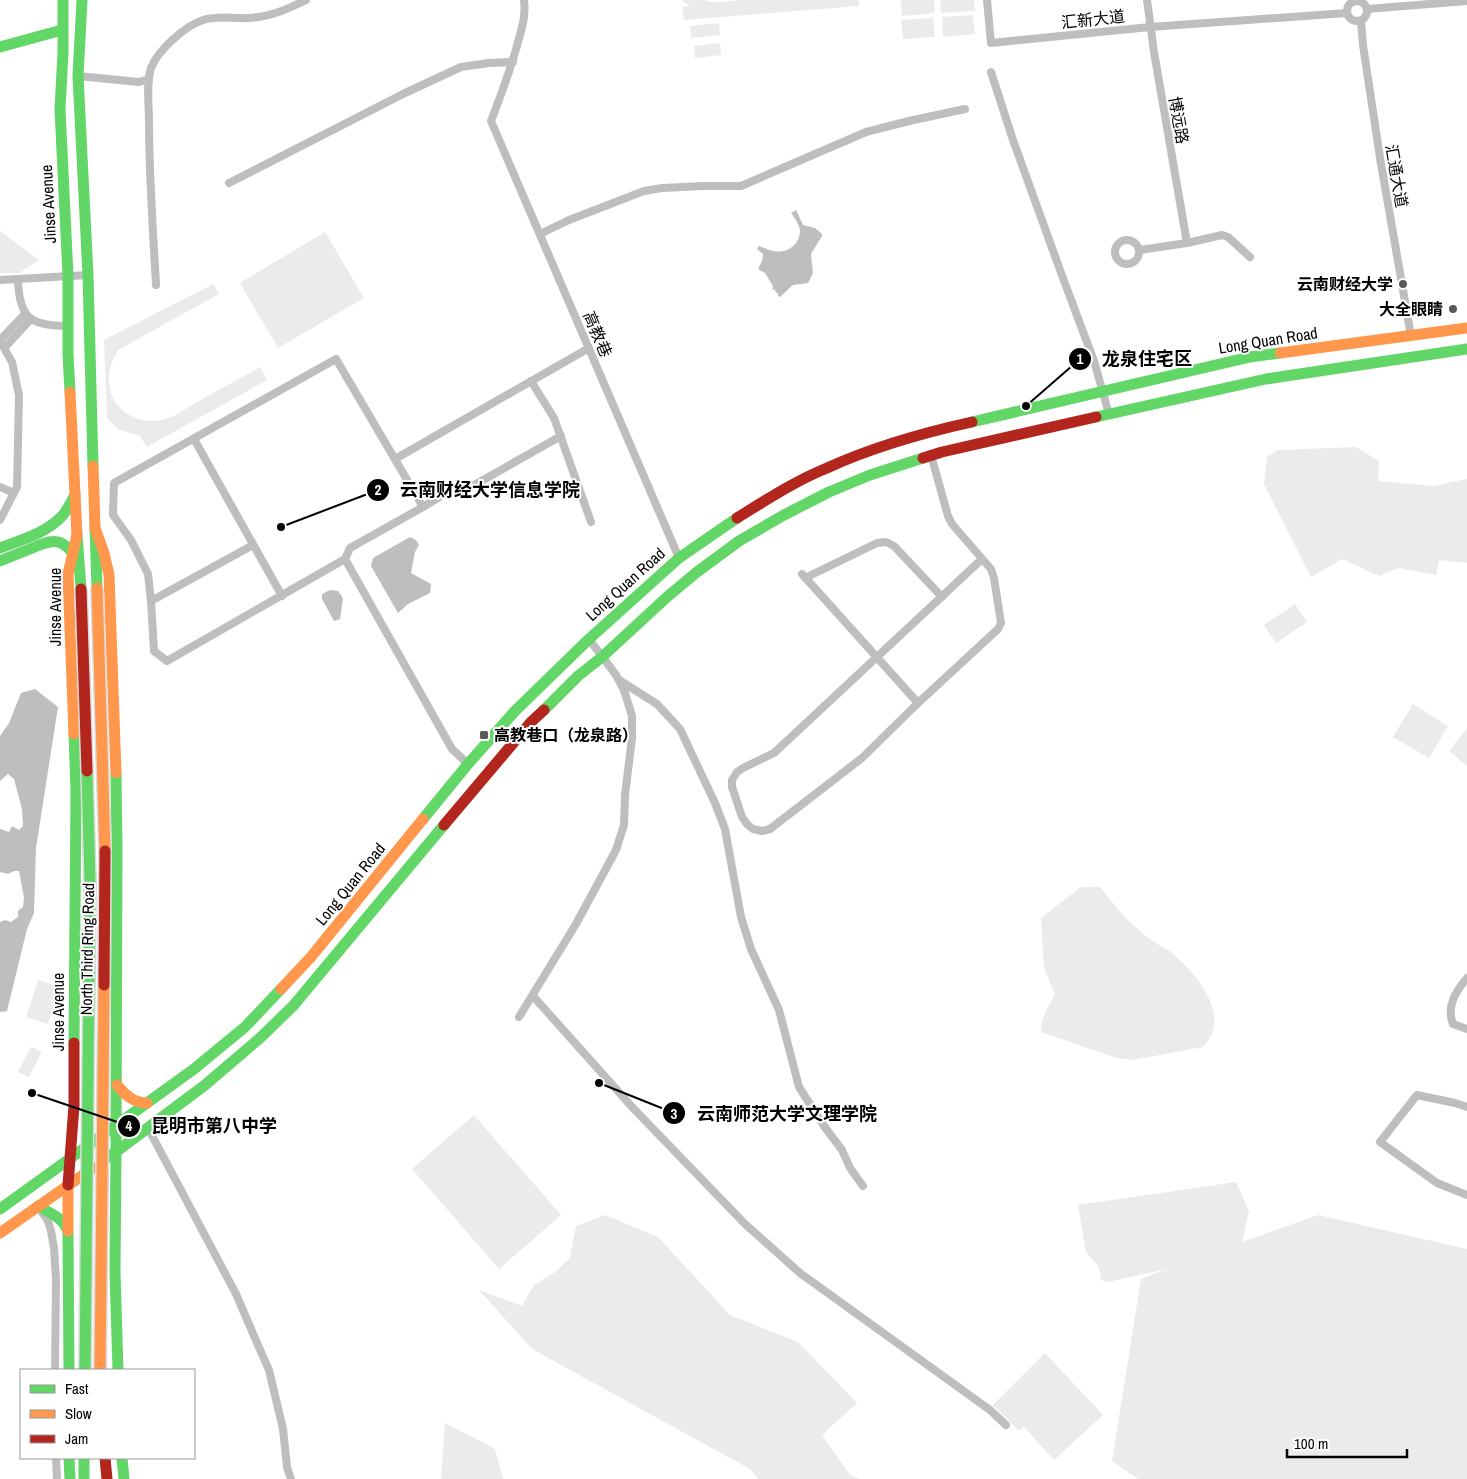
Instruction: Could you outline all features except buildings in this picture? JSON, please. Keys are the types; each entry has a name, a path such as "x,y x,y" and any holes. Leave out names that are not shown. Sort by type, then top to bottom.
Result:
{"main road":[{"name":"Jinse Avenue","path":"63,0 60,109 68,276 68,354 77,535 68,574 76,791 74,1106 68,1185 69,1369"},
{"path":"82,0 78,76 88,275 95,528 107,566 110,599 117,847 115,1272 118,1369"},
{"path":"0,47 62,30"},
{"name":"Long Quan Road","path":"0,1209 194,1069 251,1020 311,957 468,764 515,711 589,639 679,558 728,522 826,468 924,433 1250,358 1467,328"},
{"name":"Long Quan Road","path":"0,1233 205,1085 231,1064 293,1006 531,722 578,676 602,657 667,597 739,541 829,492 870,475 931,455 1266,379 1467,349"},
{"path":"0,548 51,526 68,509 75,495"},
{"name":"North Third Ring Road","path":"95,528 105,848 100,1369"},
{"name":"North Third Ring Road","path":"77,535 86,716 90,873 85,1369"},
{"path":"0,561 49,541 54,541 63,544 72,552 80,567"},
{"path":"75,1042 83,1052 95,1056 108,1052 116,1042"},
{"path":"117,1085 126,1096 136,1102 148,1103"},
{"path":"38,1206 60,1219 65,1224 68,1232"},
{"path":"69,1459 70,1479"},
{"path":"84,1459 84,1479"},
{"path":"105,1459 107,1479"},
{"path":"122,1459 124,1479"}],"street":[{"path":"156,285 149,152 149,79 158,55 183,31 202,20 214,17 250,18 269,15 284,11 306,0"},
{"path":"228,183 405,93 461,67 512,62 525,14 524,0"},
{"name":"汇新大道","path":"987,0 991,43 1150,27 1347,13"},
{"name":"博远路","path":"1147,0 1187,243"},
{"path":"1357,0 1364,3 1367,9 1366,16 1361,21 1354,21 1347,13 1350,3 1357,0"},
{"path":"1367,9 1467,1"},
{"name":"汇通大道","path":"1361,21 1380,158 1412,336"},
{"name":"高教巷","path":"512,62 491,121 679,558"},
{"path":"991,72 1013,140 1094,361 1109,414"},
{"path":"78,76 140,82 149,79"},
{"path":"540,234 569,220 644,191 662,188 741,186 866,132 965,110"},
{"path":"1140,250 1187,243 1222,235 1228,237 1250,258"},
{"path":"0,280 88,275"},
{"path":"18,280 18,297 28,316 52,326 68,326"},
{"path":"0,520 17,487 20,395 12,362 2,342 28,316"},
{"path":"395,459 588,348"},
{"path":"423,507 336,359 114,483 113,515 131,540 148,574 154,651 167,661 345,559 350,548 423,507 461,484 469,488 561,436"},
{"path":"532,381 554,418 591,522"},
{"path":"194,439 282,596"},
{"path":"931,455 952,524 982,559 994,578 1000,622 998,629 862,758 770,829 762,831 746,824 732,787 732,780 737,772 774,753 982,559"},
{"path":"0,487 14,493"},
{"path":"918,703 803,576 877,543 886,542 897,549 942,597"},
{"path":"151,601 252,544"},
{"path":"345,559 452,749 468,764"},
{"path":"519,1017 576,924 616,850 624,825 625,796 632,738 632,716 619,680 589,639"},
{"path":"619,680 657,704 680,729 715,803 725,829 741,917 750,949 779,1010 799,1087 842,1150 850,1168 863,1186"},
{"path":"1467,978 1456,993 1450,1007 1450,1017 1453,1024 1467,1030"},
{"path":"533,996 633,1108 745,1224 800,1273 990,1410 1006,1425"},
{"path":"1467,1107 1417,1095 1380,1142 1437,1183 1467,1195"},
{"path":"148,1128 236,1294 261,1352 268,1370 283,1429 287,1467 291,1479"},
{"path":"38,1206 52,1231 54,1248 56,1280 55,1369"},
{"path":"56,1459 57,1479"}],"shaded area":[{"path":"682,0 719,2 741,0 859,0 859,6 684,20 682,7 690,6"},
{"path":"901,0 934,0 935,13 902,16"},
{"path":"940,0 974,0 975,11 941,13"},
{"path":"973,15 975,34 943,37 942,17"},
{"path":"933,18 935,37 903,39 901,20"},
{"path":"719,23 720,35 691,38 690,26"},
{"path":"720,43 721,55 695,58 694,46"},
{"path":"796,210 803,225 815,228 822,236 811,254 813,273 808,283 793,285 780,297 772,289 773,286 765,273 758,269 763,254 757,249 759,246 780,251 789,249 795,244 800,235 800,229 791,213"},
{"path":"0,231 39,260 19,273 0,273"},
{"path":"325,232 364,298 278,348 240,283"},
{"path":"213,284 219,294 118,350 112,362 109,375 111,394 114,400 124,412 138,419 146,421 161,420 172,417 260,367 267,380 147,447 140,436 118,429 107,418 104,340"},
{"path":"1356,447 1379,461 1378,481 1432,486 1467,479 1467,563 1439,560 1436,575 1399,568 1379,576 1342,559 1311,577 1264,484 1267,457 1278,450"},
{"path":"410,537 416,540 419,545 415,552 411,573 431,584 430,593 408,604 398,613 371,566 373,558"},
{"path":"330,590 338,591 343,598 340,619 334,621 322,599 322,594"},
{"path":"1295,604 1307,622 1276,643 1264,625"},
{"path":"35,689 58,707 36,848 34,913 27,929 7,1011 0,1012 0,922 5,920 11,922 18,917 18,911 23,907 24,898 19,871 8,874 0,872 0,829 9,832 12,826 19,830 23,826 22,809 14,779 8,774 0,781 0,736 9,723 21,693"},
{"path":"1413,704 1448,726 1429,758 1393,737"},
{"path":"1467,728 1467,766 1449,751"},
{"path":"1081,887 1100,887 1126,918 1150,939 1171,952 1192,973 1209,998 1213,1011 1214,1023 1211,1036 1202,1047 1133,1060 1117,1058 1041,1032 1045,1013 1055,995 1044,967 1041,918"},
{"path":"38,980 60,987 48,1024 26,1017"},
{"path":"31,1047 42,1052 29,1077 18,1072"},
{"path":"474,1115 561,1215 499,1269 412,1169"},
{"path":"1236,1182 1249,1211 1242,1242 1318,1215 1467,1249 1467,1479 1138,1479 1112,1461 1141,1279 1167,1269 1108,1282 1101,1280 1099,1267 1086,1252 1078,1205"},
{"path":"605,1215 658,1237 730,1315 798,1342 857,1403 822,1435 850,1475 860,1479 758,1479 750,1469 532,1349 479,1290 522,1306 534,1285 554,1273 570,1258 576,1226"},
{"path":"1045,1353 1103,1415 1054,1460 1024,1427 1019,1431 993,1405"},
{"path":"445,1423 495,1449 503,1479 441,1479"}],"traffic: fast":[{"path":"63,0 60,109 68,276 70,392"},
{"path":"82,0 78,76 88,275 93,466"},
{"path":"0,47 62,30"},
{"path":"1096,417 1266,379 1467,349"},
{"path":"972,422 1250,357 1280,353"},
{"path":"544,710 578,676 602,657 667,597 739,541 829,492 870,475 923,458"},
{"path":"0,548 49,527 63,515 75,495"},
{"path":"423,819 515,711 589,639 679,558 737,518"},
{"path":"95,528 97,588"},
{"path":"77,535 81,589"},
{"path":"0,561 50,542 61,543 66,546 76,559"},
{"path":"74,734 76,791 74,1043"},
{"path":"85,1369 90,882 87,771"},
{"path":"116,773 116,1151"},
{"path":"109,1157 205,1085 260,1038 293,1006 444,825"},
{"path":"0,1209 194,1069 245,1027 281,989"},
{"path":"116,1151 115,1272 118,1369"},
{"path":"38,1206 60,1219 68,1232 69,1369"},
{"path":"69,1459 70,1479"},
{"path":"84,1459 84,1479"},
{"path":"122,1459 124,1479"}],"traffic: slow":[{"path":"1280,353 1467,328"},
{"path":"70,392 77,535 68,574 74,734"},
{"path":"93,466 95,528 109,575 116,773"},
{"path":"97,588 105,851"},
{"path":"281,989 311,957 423,819"},
{"path":"100,1369 104,985"},
{"path":"117,1085 130,1098 147,1103"},
{"path":"0,1233 93,1168"},
{"path":"68,1185 68,1231"}],"traffic: jam":[{"path":"923,458 1096,417"},
{"path":"737,518 792,485 844,460 898,441 972,422"},
{"path":"81,589 87,771"},
{"path":"444,825 531,722 544,710"},
{"path":"104,985 105,851"},
{"path":"68,1185 74,1106 74,1043"},
{"path":"105,1459 107,1479"}],"place":[{"name":"云南财经大学","path":"1403,284"},
{"name":"大全眼睛","path":"1453,309"},
{"name":"龙泉住宅区","path":"1026,406"},
{"name":"云南财经大学信息学院","path":"281,527"},
{"name":"高教巷口（龙泉路）","path":"484,735"},
{"name":"云南师范大学文理学院","path":"599,1083"},
{"name":"昆明市第八中学","path":"32,1093"}]}
